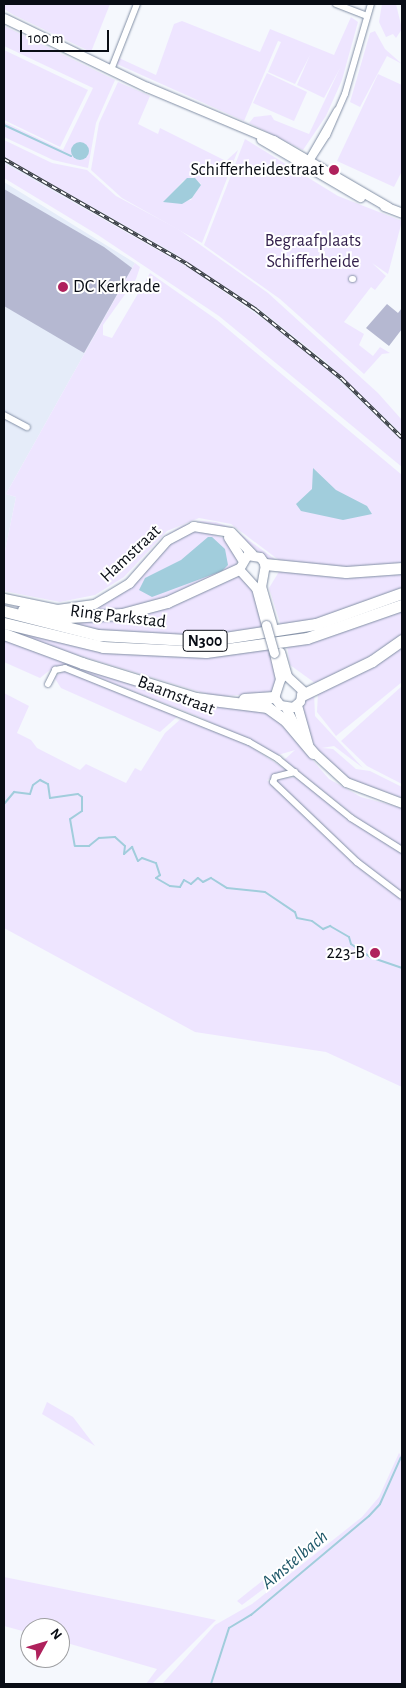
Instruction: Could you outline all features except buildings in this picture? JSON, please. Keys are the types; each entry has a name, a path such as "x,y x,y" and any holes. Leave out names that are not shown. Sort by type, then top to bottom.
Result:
{"highway":[{"path":"4,605 62,617 122,614 167,602 240,564"},
{"path":"265,564 346,572 402,568"},
{"name":"Ring Parkstad","path":"4,611 98,635 205,641 316,624 402,593"},
{"name":"Ring Parkstad","path":"4,623 102,647 206,652 307,638 402,605"},
{"path":"4,634 143,682 196,698 228,703 249,703 271,709 313,753"},
{"path":"299,700 372,660 402,640"},
{"path":"228,703 274,697"}],"street":[{"path":"111,70 136,4"},
{"path":"336,4 367,16"},
{"path":"308,162 338,109 370,4"},
{"path":"4,18 111,70 258,136 402,213"},
{"path":"4,415 27,427"},
{"name":"Hamstraat","path":"4,598 57,609 94,604 129,582 174,535 200,526 221,529 234,534 252,554 265,564"},
{"path":"221,529 236,545 240,564 256,588 277,653 287,676 300,687 299,700 313,753"},
{"path":"240,564 252,554"},
{"path":"265,564 262,586 269,625"},
{"path":"277,653 280,679 274,697 286,708 313,753 346,782 402,803"},
{"name":"Baamstraat","path":"48,684 55,670 65,668 196,718 260,748 295,772 351,818 402,850"},
{"path":"286,708 299,700"},
{"path":"295,772 275,777 273,782 357,862 402,896"}],"shaded area":[{"path":"4,157 172,252 258,308 346,379 396,427 402,441 266,321 234,297 154,247 4,163"},
{"path":"4,182 135,263 6,494 16,497 4,556"}],"green space":[{"path":"4,4 110,4 91,52 14,15 4,9"},
{"path":"382,4 396,4 402,29 396,38 393,34 386,37 379,22"},
{"path":"351,17 358,22 342,80 326,116 303,150 249,123 254,117 271,115 274,120 309,134 340,68 324,98 297,85 310,55 295,84 268,72 281,42 278,41 244,121 117,64 119,58 156,75 174,24 182,21 260,52 270,29 334,55"},
{"path":"4,26 115,80 96,123 88,168 53,160 4,137 4,122 63,150 93,88 4,46"},
{"path":"375,31 385,49 402,64 387,56 360,107 350,102 370,33"},
{"path":"4,50 88,90 60,147 4,120"},
{"path":"267,73 307,92 294,121 253,103"},
{"path":"378,74 402,85 402,171 394,187 337,161"},
{"path":"118,82 150,96 138,124 158,134 160,128 226,161 238,150 202,243 122,198 91,170 99,123","holes":["193,177 201,184 191,200 165,202 183,181"]},
{"name":"Begraafplaats Schifferheide","path":"245,139 338,196 402,221 388,274 372,263 386,276 375,290 371,287 344,322 364,334 359,345 373,356 380,347 390,353 382,354 364,374 280,299 204,245"},
{"path":"4,140 52,163 87,170 116,196 178,229 268,293 378,393 402,420 402,434 326,362 258,308 172,252 4,157"},
{"path":"4,163 191,269 266,321 329,371 402,441 402,467 219,316 98,235 4,178"},
{"path":"135,263 140,267 136,279 103,325 103,335 112,338 150,273 217,320 402,475 402,565 360,570 280,561 231,524 199,518 167,531 124,577 95,595 60,602 4,591 4,556 16,497 6,494"},
{"path":"201,521 216,522 232,528 276,560 273,565 229,528 199,522 172,532 132,573 165,536 183,525"},
{"path":"198,530 227,539 238,556 236,566 155,604 93,617 28,610 13,606 78,611 102,604 129,586 171,542"},
{"path":"280,570 402,570 402,589 356,609 282,629 269,588"},
{"path":"237,574 254,590 264,632 203,638 80,629 24,612 93,620"},
{"path":"402,609 402,637 380,653 315,683 290,665 287,646"},
{"path":"4,626 80,647 130,654 180,656 269,649 277,675 272,692 217,697 14,636"},
{"path":"4,636 159,689 270,711 329,779 361,797 402,808 402,847 367,826 284,760 295,750 278,755 197,716 68,666 55,666 40,678 4,662"},
{"path":"402,642 402,682 336,736 317,712 318,693"},
{"path":"64,671 178,716 160,732 61,688 54,677"},
{"path":"402,686 402,784 367,766 341,741"},
{"path":"314,692 315,716 363,768 334,746 322,748 333,749 356,769 370,771 402,787 402,798 349,779 315,747 300,708 305,697"},
{"path":"4,693 29,706 17,733 31,740 37,748 80,770 86,764 126,783 135,768 141,771 165,733 183,717 248,745 288,771 267,780 366,873 402,899 402,1087 326,1052 195,1032 4,928"},
{"path":"296,777 353,822 402,853 402,894 383,882 279,786 277,779"},
{"path":"47,1402 73,1417 95,1446 42,1414"},
{"path":"399,1453 402,1457 402,1684 162,1684 215,1625 252,1604 362,1517 379,1497"},
{"path":"316,1538 321,1542 270,1584 242,1605 237,1601"},
{"path":"4,1577 216,1620 152,1684 146,1684 157,1669 70,1644 70,1618 20,1618 20,1630 4,1626"}],"water":[{"path":"80,142 86,145 89,151 86,157 80,160 74,157 71,151 74,145"},
{"path":"187,178 195,178 201,185 192,198 182,204 163,202"},
{"path":"313,468 336,490 367,506 372,514 343,520 301,511 296,504 312,489"},
{"path":"208,537 212,537 225,549 228,565 222,571 152,597 139,590 145,578 181,560"}],"waterway":[{"path":"4,125 71,156"},
{"path":"4,804 14,792 30,794 33,785 40,780 48,784 50,798 78,794 82,797 82,811 70,819 75,846 89,846 99,838 115,837 125,846 124,854 132,847 138,861 142,858 156,863 160,875 156,878 170,886 180,887 184,880 191,884 198,878 203,882 211,878 227,888 265,892 295,912 297,918 312,921 323,929 330,926 349,937 351,944 370,957 402,968"},
{"name":"Amstelbach","path":"211,1684 229,1628 251,1615 369,1516 380,1504 401,1457"}],"railway":[{"path":"4,159 187,264 255,309 342,379 402,438"}],"place":[{"name":"Schifferheidestraat","path":"334,170"},
{"name":"DC Kerkrade","path":"63,287"},
{"name":"223-B","path":"375,953"}]}
